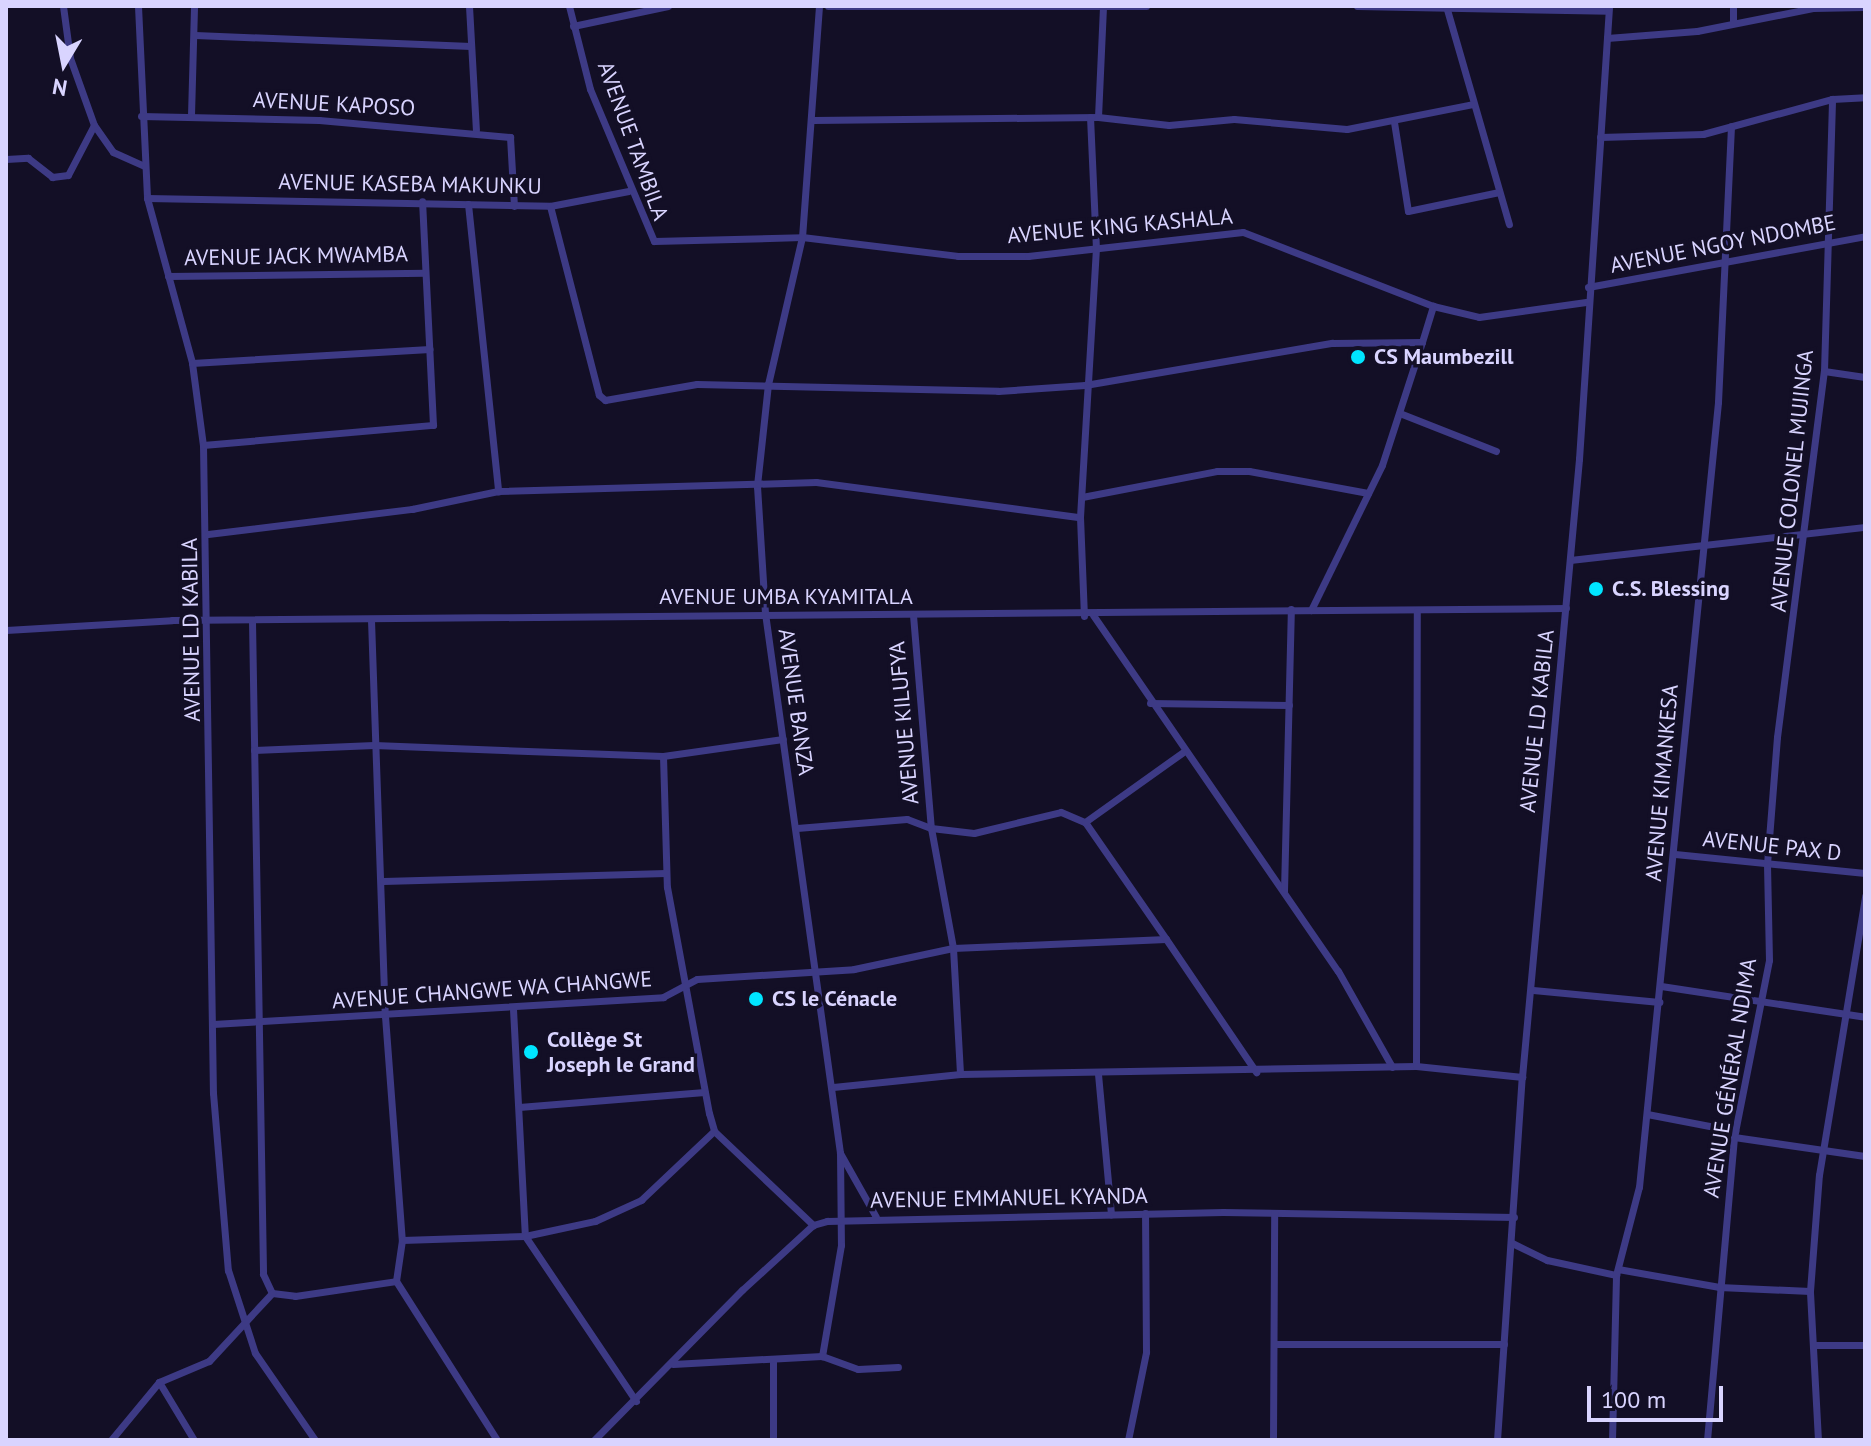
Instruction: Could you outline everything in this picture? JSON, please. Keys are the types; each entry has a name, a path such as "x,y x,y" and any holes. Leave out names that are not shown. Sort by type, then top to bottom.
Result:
{"street":[{"path":"63,6 70,58 94,125 113,152 144,166"},
{"name":"AVENUE LD KABILA","path":"138,6 147,198 192,363 203,445 208,534 213,1024 228,1270 262,1367 315,1440"},
{"path":"191,115 194,6"},
{"path":"469,6 476,130"},
{"name":"AVENUE TAMBILA","path":"569,6 629,191 654,241"},
{"path":"573,26 668,6"},
{"name":"AVENUE BANZA","path":"819,6 802,237 768,384 757,486 765,613 819,967 840,1153 838,1270 822,1356"},
{"path":"828,6 1146,6"},
{"path":"1103,6 1094,117 1096,249 1085,385 1080,517 1089,615 1284,891 1392,1067"},
{"path":"1357,6 1609,8"},
{"path":"1733,6 1733,22"},
{"path":"1607,38 1733,22 1813,7 1865,7"},
{"path":"1446,8 1509,224"},
{"name":"AVENUE LD KABILA","path":"1497,1440 1522,1077 1533,990 1570,560 1609,8"},
{"path":"195,35 471,46"},
{"path":"1600,137 1672,138 1832,99 1865,97"},
{"name":"AVENUE COLONEL MUJINGA","path":"1767,864 1777,737 1806,532 1824,371 1832,99"},
{"path":"813,120 1094,117 1169,125 1234,119 1347,129 1473,104"},
{"name":"AVENUE KAPOSO","path":"141,116 191,115 476,130 513,139 514,206"},
{"path":"1394,122 1408,211 1499,192"},
{"path":"6,159 28,158 52,177 68,175 94,125"},
{"name":"AVENUE KIMANKESA","path":"1612,1440 1617,1272 1639,1187 1704,549 1731,126"},
{"name":"AVENUE KASEBA MAKUNKU","path":"147,198 422,201 550,206 629,191"},
{"path":"203,445 430,427 435,421 422,201"},
{"path":"468,204 498,491"},
{"path":"550,206 601,399 697,384 998,391 1085,385 1281,356 1332,343 1422,342"},
{"name":"AVENUE KING KASHALA","path":"654,241 802,237 958,256 1096,249 1217,233 1262,235 1433,306 1479,317 1586,302"},
{"name":"AVENUE NGOY NDOMBE","path":"1588,287 1722,267 1830,241 1865,236"},
{"name":"AVENUE JACK MWAMBA","path":"168,276 425,273"},
{"path":"1311,610 1368,493 1402,414 1433,306"},
{"path":"192,363 430,349"},
{"path":"1824,371 1865,377"},
{"path":"1402,414 1463,443 1496,451"},
{"path":"1082,497 1249,471 1368,493"},
{"path":"208,534 412,509 498,491 827,482 1080,517"},
{"path":"1570,560 1704,549 1806,532 1865,527"},
{"name":"AVENUE UMBA KYAMITALA","path":"6,630 209,620 765,613 1089,615 1291,609 1417,611 1566,608"},
{"path":"1284,891 1291,609"},
{"path":"1416,1066 1417,611"},
{"name":"AVENUE KILUFYA","path":"913,615 931,828 953,948 960,1074"},
{"path":"371,620 374,745 383,881 385,1016 402,1240 396,1281 497,1440"},
{"path":"252,621 263,1274 272,1293"},
{"path":"1150,703 1289,705"},
{"path":"254,750 374,745 663,756 783,739"},
{"path":"1085,822 1183,752"},
{"path":"594,1440 813,1225 714,1131 704,1092 666,873 663,756"},
{"path":"797,828 907,819 931,828 974,833 1061,812 1085,822 1256,1072"},
{"name":"AVENUE PAX D","path":"1675,854 1865,873"},
{"name":"AVENUE GÉNÉRAL NDIMA","path":"1707,1440 1734,1134 1769,960 1767,864"},
{"path":"383,881 666,873"},
{"path":"1818,1440 1810,1291 1822,1153 1865,896"},
{"name":"AVENUE CHANGWE WA CHANGWE","path":"258,1022 513,1009 663,997 697,979 819,967 854,969 953,948 1166,939"},
{"path":"1661,986 1865,1017"},
{"path":"1533,990 1659,1002"},
{"path":"513,1009 525,1236 636,1401"},
{"path":"213,1024 258,1022"},
{"path":"833,1087 960,1074 1256,1072 1416,1066 1522,1077"},
{"path":"1098,1074 1111,1214"},
{"path":"519,1107 704,1092"},
{"path":"1647,1114 1822,1153 1865,1156"},
{"path":"402,1240 525,1236 595,1221 633,1204 714,1131"},
{"path":"840,1153 876,1217"},
{"path":"1128,1440 1146,1352 1145,1213"},
{"name":"AVENUE EMMANUEL KYANDA","path":"813,1225 840,1219 876,1217 1145,1213 1514,1217"},
{"path":"1273,1440 1277,1344 1274,1213"},
{"path":"1512,1243 1547,1260 1617,1272 1719,1287 1810,1291"},
{"path":"272,1293 295,1296 396,1281"},
{"path":"111,1440 159,1382 209,1361 272,1293"},
{"path":"1277,1344 1504,1344"},
{"path":"1814,1345 1865,1345"},
{"path":"673,1364 822,1356 858,1369 898,1367"},
{"path":"773,1361 773,1440"},
{"path":"159,1382 194,1440"}],"railway":[{"path":"6,1009 6,1067"}],"place":[{"name":"CS Maumbezill","path":"1358,357"},
{"name":"C.S. Blessing","path":"1596,589"},
{"name":"CS le Cénacle","path":"756,999"},
{"name":"Collège St Joseph le Grand","path":"531,1052"}]}
